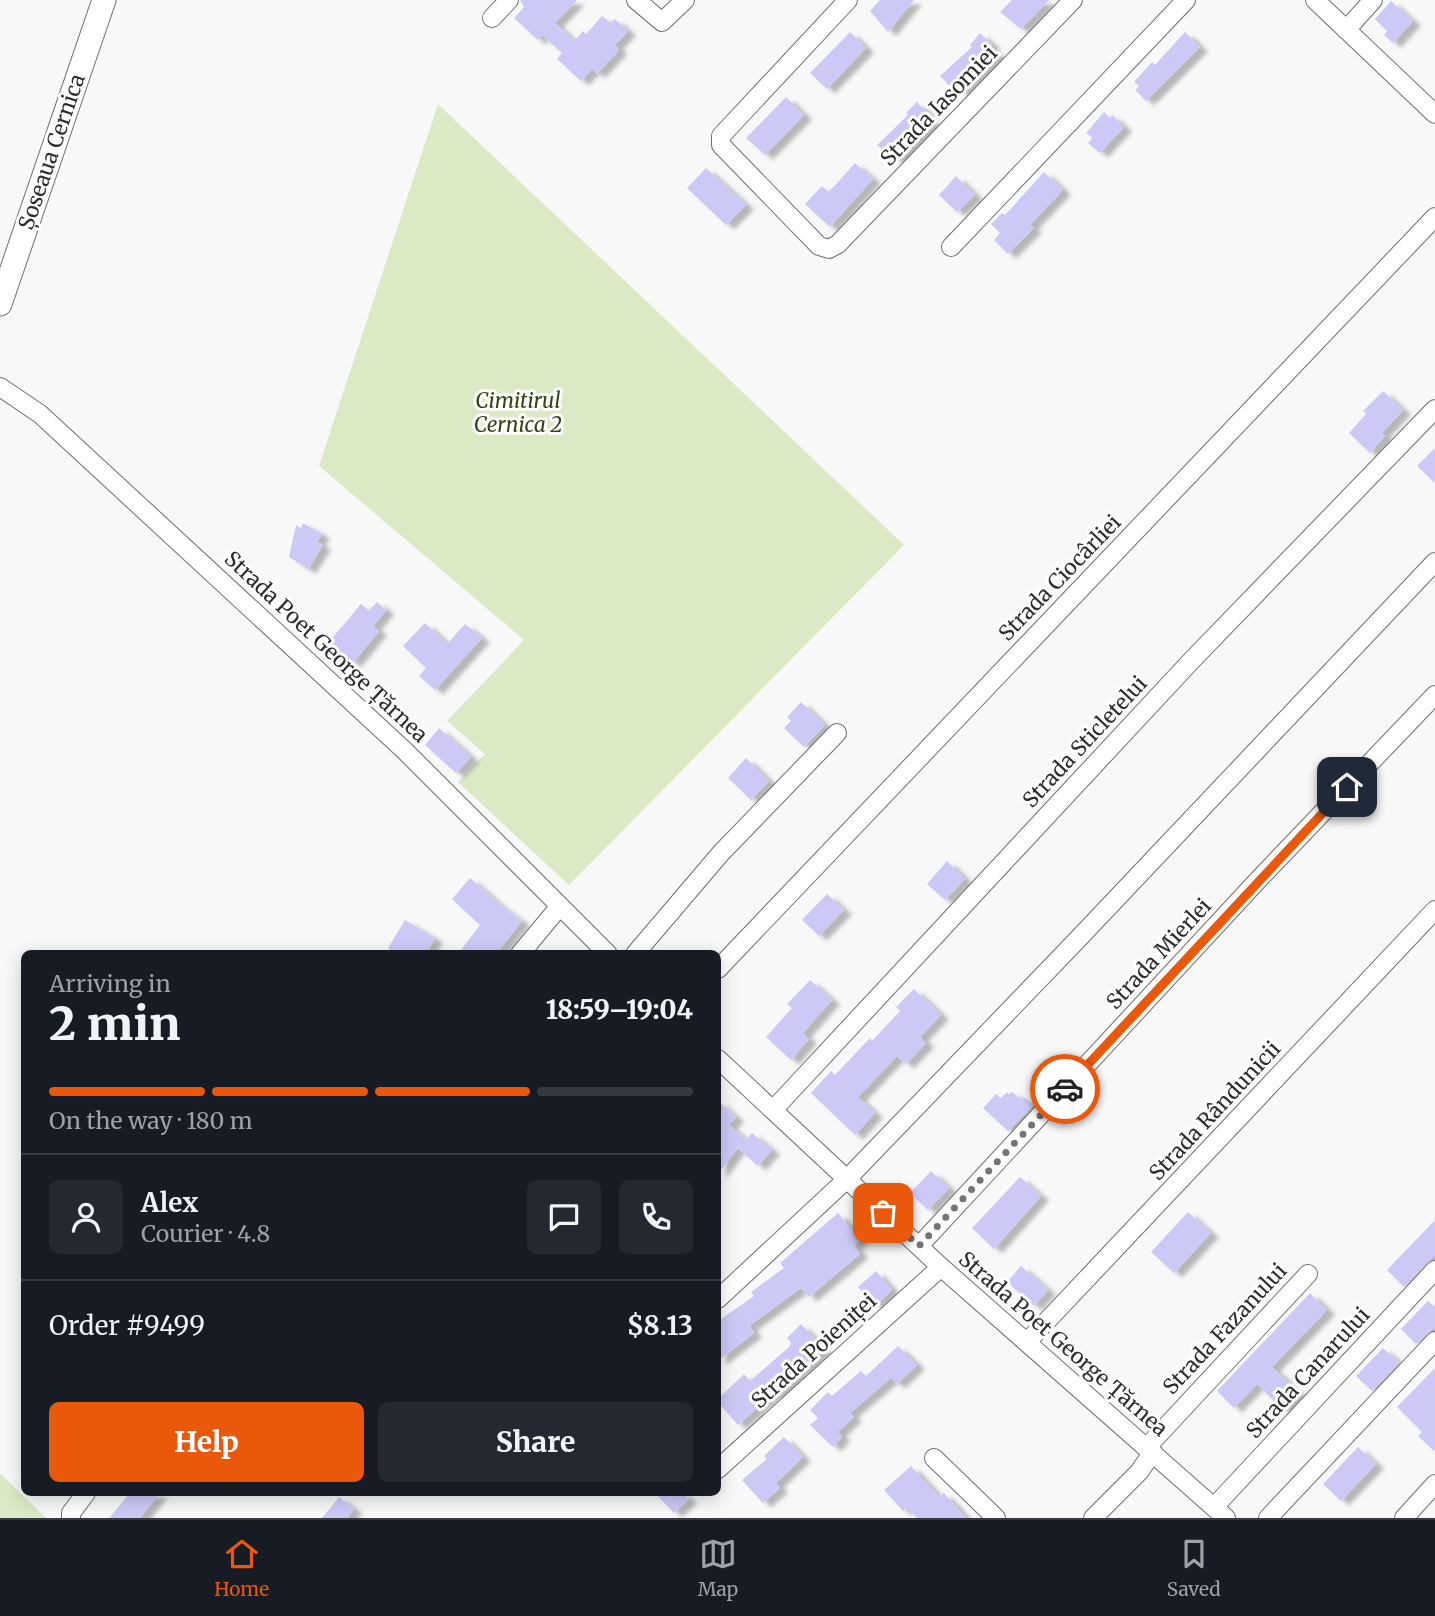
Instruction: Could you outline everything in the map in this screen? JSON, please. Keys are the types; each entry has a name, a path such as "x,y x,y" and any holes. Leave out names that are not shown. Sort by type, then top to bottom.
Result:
{"main road":[{"name":"Șoseaua Cernica","path":"0,304 104,0"}],"street":[{"path":"492,18 509,0"},
{"path":"636,0 655,19 662,22 685,0"},
{"name":"Strada Iasomiei","path":"848,0 721,136 721,145 819,246 829,249 838,244 1073,0"},
{"path":"951,247 1186,0"},
{"path":"1315,0 1435,114"},
{"path":"1346,30 1373,0"},
{"name":"Strada Ciocârliei","path":"721,966 1435,217"},
{"name":"Strada Poet George Țărnea","path":"0,387 40,414 405,751 604,950"},
{"name":"Strada Sticletelui","path":"773,1110 1192,660 1435,409"},
{"path":"721,1296 847,1179 1089,929 1435,562"},
{"name":"Strada Mierlei","path":"919,1246 1259,879 1435,695"},
{"path":"638,950 721,853 837,733"},
{"path":"523,950 560,906"},
{"name":"Strada Rândunicii","path":"1027,1342 1435,910"},
{"name":"Strada Poet George Țărnea","path":"721,1062 941,1267 1220,1512"},
{"name":"Strada Poieniței","path":"721,1466 941,1267"},
{"name":"Strada Canarului","path":"1220,1512 1435,1270"},
{"name":"Strada Fazanului","path":"1093,1518 1139,1472 1150,1449 1308,1274"},
{"path":"1268,1518 1435,1341"},
{"path":"934,1458 996,1518"},
{"path":"1404,1518 1435,1484"},
{"path":"71,1518 71,1513 84,1496"}],"green space":[{"name":"Cimitirul Cernica 2","path":"438,104 904,545 569,885 458,782 485,754 447,721 524,640 319,466"},
{"path":"0,1473 46,1518 0,1518"}],"building":[{"path":"520,0 577,0 555,23 574,41 583,31 586,34 602,16 611,23 615,19 628,31 615,45 619,50 597,74 592,69 581,81 557,59 562,53 542,35 538,40 514,18 524,7"},
{"path":"880,0 914,0 888,32 870,11"},
{"path":"1012,0 1049,0 1021,29 1000,12"},
{"path":"1391,1 1413,21 1393,43 1384,35 1387,31 1375,19"},
{"path":"850,32 866,48 827,89 810,73"},
{"path":"1185,32 1200,47 1146,101 1135,90 1139,86 1134,82 1152,62 1155,65"},
{"path":"980,33 992,44 990,47 998,55 962,93 954,86 952,88 940,76 972,47 970,45"},
{"path":"786,97 804,115 765,155 746,138"},
{"path":"917,102 934,123 898,161 877,145 908,115 906,113"},
{"path":"1104,112 1110,118 1112,115 1124,127 1100,153 1088,143 1092,138 1086,133"},
{"path":"855,163 873,179 830,227 805,204 822,186 829,192"},
{"path":"706,168 746,205 726,225 687,188"},
{"path":"1044,172 1063,190 1030,225 1034,228 1008,254 994,240 1000,233 991,224 1002,213 1005,215"},
{"path":"956,176 975,195 957,212 939,195"},
{"path":"1383,391 1403,410 1382,433 1385,436 1370,453 1349,433 1366,414 1363,411"},
{"path":"1435,448 1435,483 1417,466"},
{"path":"303,523 322,534 317,542 323,545 308,569 289,557 296,525 301,528"},
{"path":"377,602 386,610 373,626 379,631 353,663 328,643 361,604 369,611"},
{"path":"425,623 447,644 465,624 482,638 435,690 419,676 426,668 403,646"},
{"path":"801,702 825,725 804,747 784,728 791,721 787,717"},
{"path":"439,728 471,757 456,773 425,745"},
{"path":"746,758 769,781 751,800 728,778"},
{"path":"947,861 965,879 945,900 927,884"},
{"path":"470,878 522,921 499,950 461,950 480,925 452,899"},
{"path":"827,894 844,910 819,936 802,920"},
{"path":"405,920 435,938 428,950 388,948"},
{"path":"810,980 832,1000 803,1033 809,1039 791,1060 766,1037 792,1008 787,1004"},
{"path":"914,989 941,1015 920,1037 926,1043 906,1064 897,1056 858,1097 875,1113 855,1135 811,1093 831,1071 835,1075 870,1038 872,1041 900,1011 896,1007"},
{"path":"1007,1092 1012,1092 1021,1100 1024,1097 1033,1105 1008,1131 983,1108 996,1094 1001,1098"},
{"path":"721,1104 736,1117 729,1125 746,1140 752,1133 772,1150 758,1166 738,1148 721,1170"},
{"path":"931,1171 949,1188 928,1210 910,1193"},
{"path":"1020,1177 1041,1196 994,1249 972,1228"},
{"path":"1188,1212 1211,1233 1174,1273 1151,1252"},
{"path":"838,1213 860,1240 854,1245 860,1254 809,1297 801,1288 749,1326 754,1333 721,1359 721,1319 754,1296 751,1292 784,1268 780,1263"},
{"path":"1435,1220 1435,1255 1404,1287 1387,1270"},
{"path":"1021,1266 1048,1290 1034,1306 1007,1282"},
{"path":"876,1271 892,1290 875,1306 858,1287"},
{"path":"1310,1293 1327,1310 1272,1367 1300,1394 1284,1411 1257,1384 1234,1408 1217,1391"},
{"path":"1428,1301 1435,1307 1435,1327 1416,1344 1401,1329"},
{"path":"801,1324 824,1350 799,1373 801,1376 776,1398 773,1394 738,1425 721,1405 721,1396 744,1374 750,1381 789,1347 791,1343 787,1338"},
{"path":"898,1346 917,1365 897,1384 891,1378 850,1413 854,1417 838,1432 842,1437 833,1447 810,1425 818,1418 810,1410 828,1392 832,1396 861,1371 866,1376"},
{"path":"1383,1348 1399,1363 1372,1391 1356,1376"},
{"path":"1435,1368 1435,1452 1418,1436 1422,1432 1397,1407"},
{"path":"784,1437 803,1457 776,1483 780,1488 763,1503 742,1480 767,1459 764,1456"},
{"path":"1358,1447 1376,1464 1341,1501 1323,1484"},
{"path":"911,1466 939,1497 944,1493 966,1518 917,1518 907,1507 903,1511 884,1490"},
{"path":"127,1496 158,1496 140,1518 109,1518"},
{"path":"658,1496 686,1496 689,1499 674,1513"},
{"path":"339,1497 354,1509 347,1518 322,1518"}],"way so far":[{"path":"883,1213 919,1246 1065,1089"}],"route":[{"path":"1065,1089 1347,787"}]}
